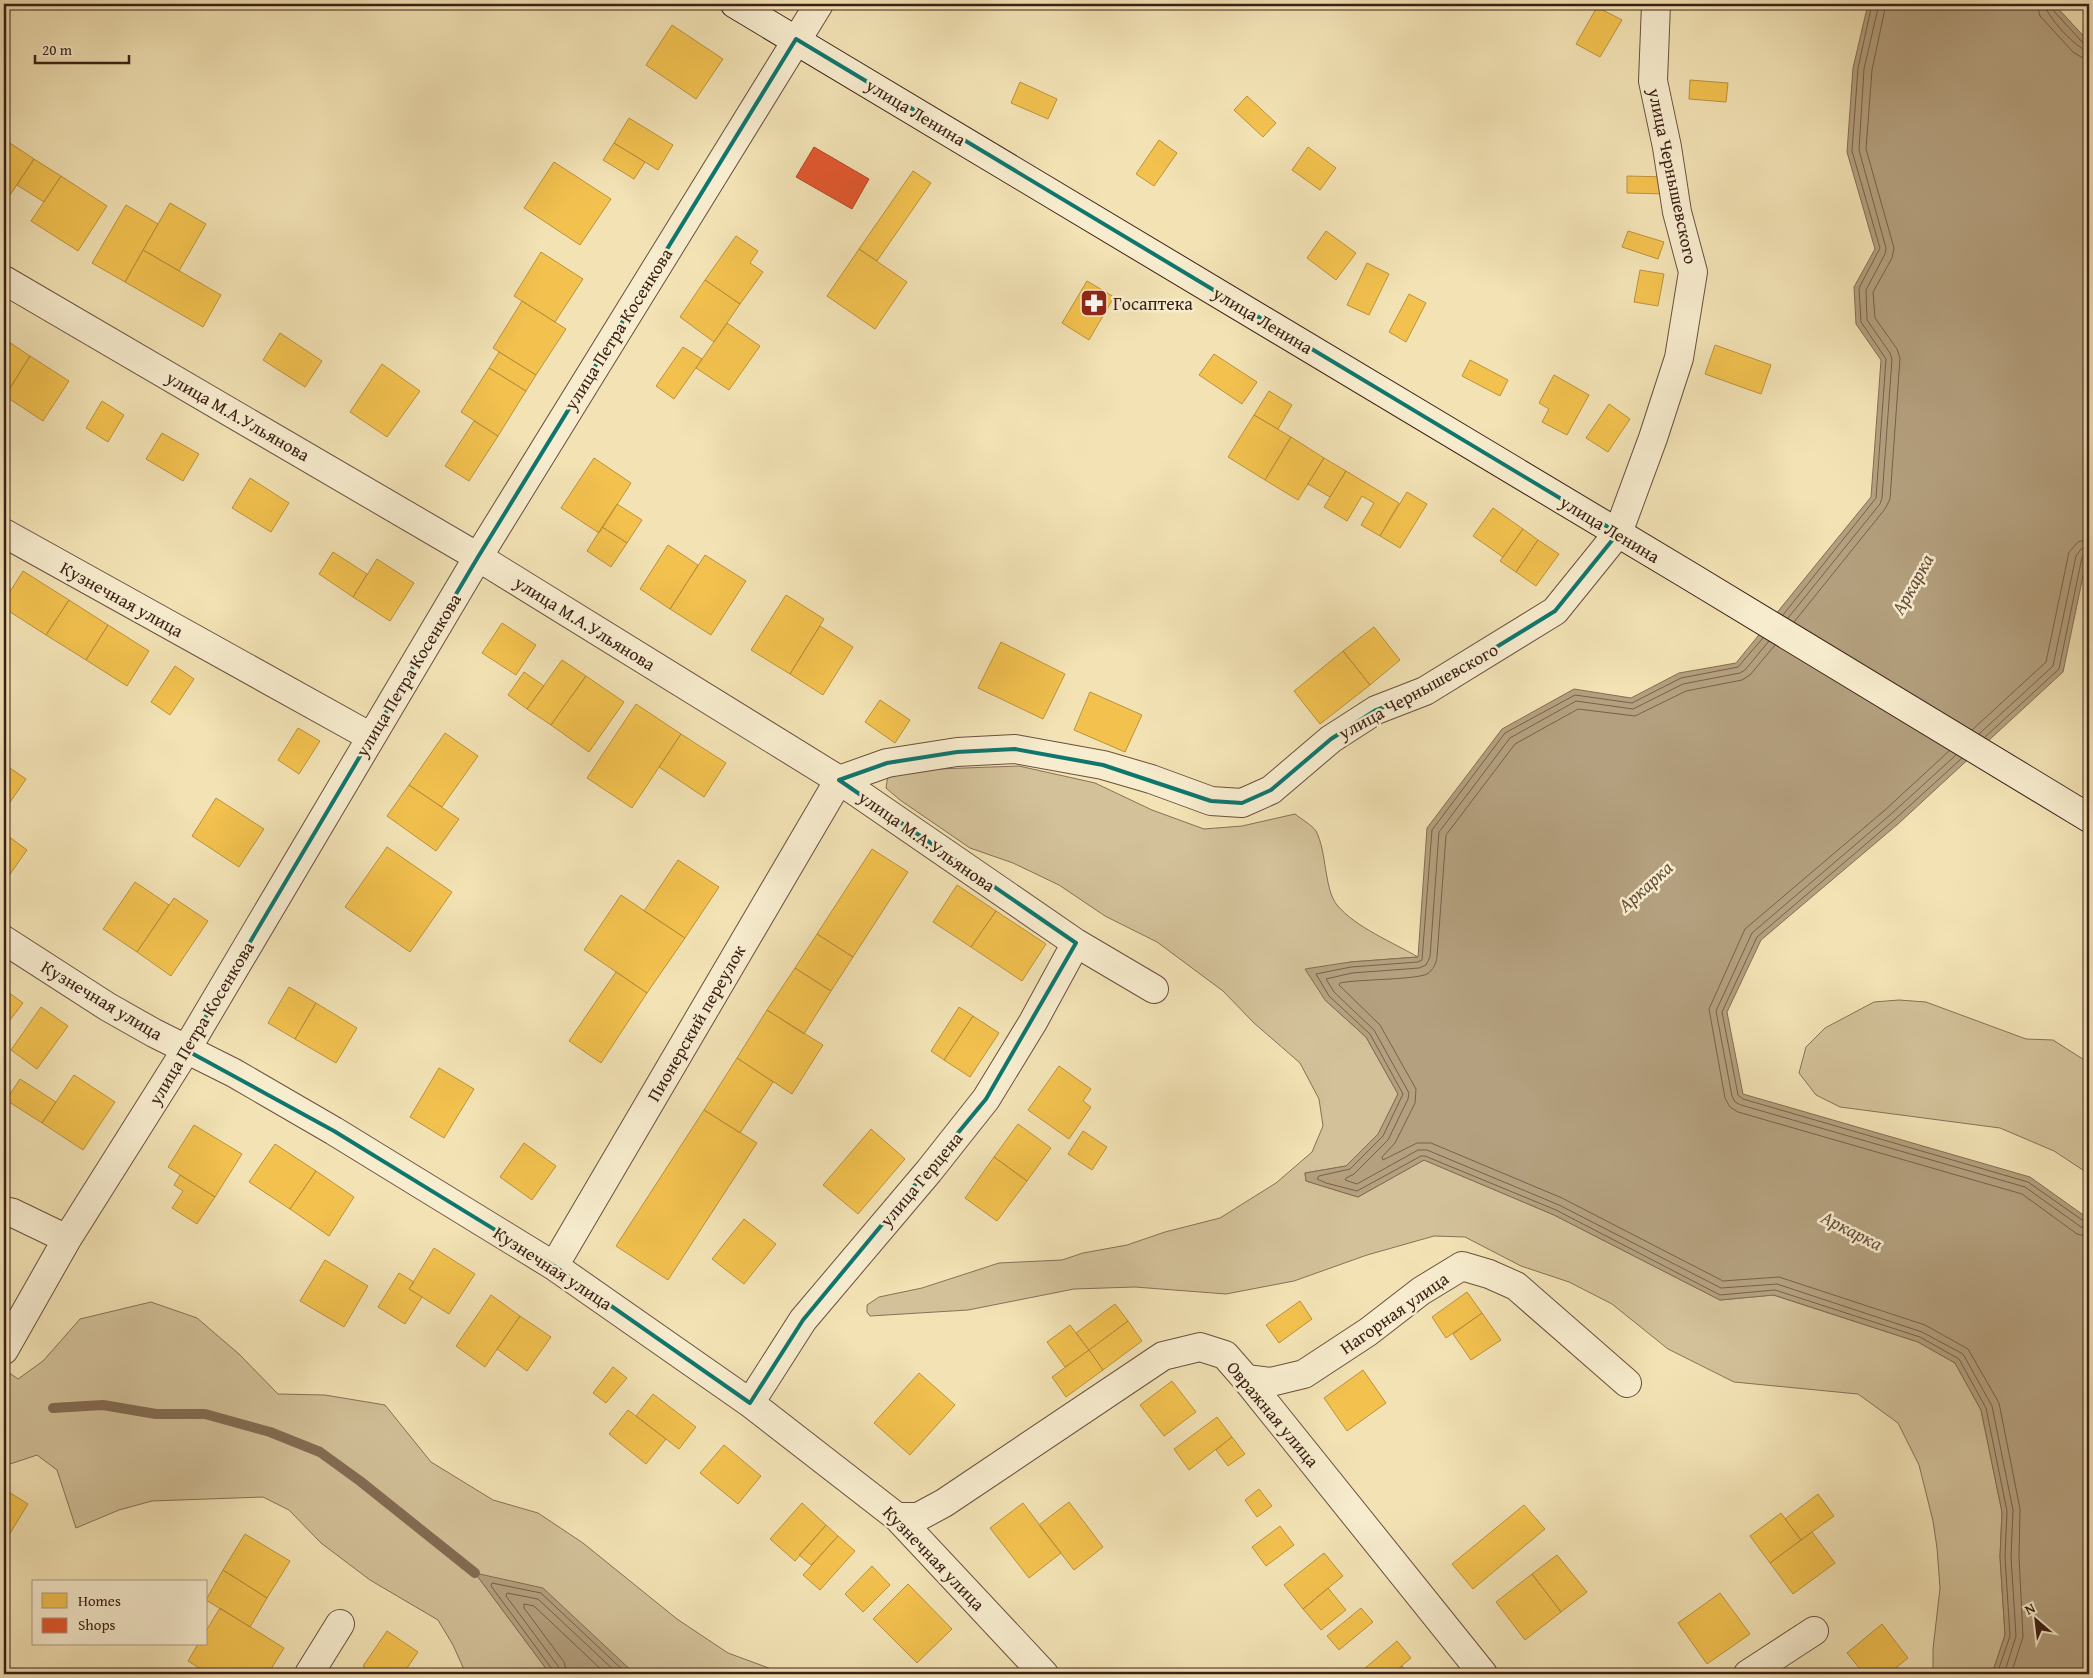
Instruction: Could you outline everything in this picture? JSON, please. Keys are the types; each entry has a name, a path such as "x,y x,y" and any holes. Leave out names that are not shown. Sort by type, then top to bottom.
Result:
{"street":[{"name":"улица Ленина","path":"735,4 1688,575 2089,818"},
{"name":"улица Петра Косенкова","path":"4,1350 67,1239 186,1050 478,557 819,4"},
{"name":"улица Чернышевского","path":"839,780 887,763 957,752 1015,749 1103,765 1151,779 1211,801 1242,803 1271,790 1331,739 1376,710 1425,691 1555,611 1618,533 1653,438 1679,358 1693,272 1677,212 1667,147 1653,81 1656,4"},
{"name":"улица М.А.Ульянова","path":"4,280 478,557 839,780 1076,943 1154,989"},
{"name":"Кузнечная улица","path":"4,533 371,737"},
{"name":"Пионерский переулок","path":"554,1266 839,780"},
{"name":"Кузнечная улица","path":"4,940 108,1007 186,1050 234,1073 325,1126 554,1266 750,1403 897,1517 1044,1674"},
{"name":"улица Герцена","path":"750,1403 803,1320 929,1171 986,1099 1033,1022 1076,943"},
{"path":"4,1211 13,1213 67,1239"},
{"name":"Нагорная улица","path":"1246,1379 1271,1382 1304,1374 1368,1332 1421,1291 1462,1266 1489,1274 1516,1286 1627,1383"},
{"name":"Овражная улица","path":"897,1517 918,1517 944,1503 1163,1356 1200,1347 1225,1355 1246,1379 1483,1674"},
{"path":"309,1674 340,1624"},
{"path":"1748,1674 1814,1631"}],"highlighted area":[{"path":"796,39 1618,533 1555,611 1425,691 1376,710 1331,739 1271,790 1242,803 1211,801 1103,765 1015,749 957,752 887,763 839,780 1076,943 986,1099 803,1320 750,1403 554,1266 334,1131 186,1050 478,557"}],"shaded area":[{"path":"1019,766 1095,783 1152,810 1204,829 1242,826 1295,814 1316,831 1320,840 1330,890 1337,905 1364,927 1418,957 1350,962 1325,1000 1366,1037 1398,1094 1379,1133 1346,1166 1305,1173 1306,1181 1358,1197 1424,1160 1554,1215 1720,1300 1773,1295 1918,1342 1955,1363 1981,1410 2002,1512 2000,1557 2005,1635 1992,1674 1933,1674 1933,1649 1940,1588 1937,1548 1933,1521 1919,1465 1898,1423 1858,1394 1734,1382 1668,1349 1612,1304 1569,1282 1521,1266 1465,1237 1434,1236 1367,1255 1294,1281 1226,1294 1135,1287 1074,1289 968,1310 870,1316 867,1312 867,1305 879,1297 922,1288 999,1263 1062,1260 1083,1253 1127,1245 1165,1232 1220,1218 1276,1183 1312,1152 1323,1126 1319,1099 1300,1063 1254,1023 1223,991 1157,942 1105,916 1059,885 1013,863 970,848 900,800 886,788 888,775 910,770"},
{"path":"1899,1000 1926,1002 2026,1039 2053,1040 2089,1063 2089,1174 2054,1151 2000,1128 1840,1107 1816,1095 1799,1073 1806,1047 1825,1028 1874,1002"},
{"path":"151,1302 197,1318 239,1354 278,1394 325,1395 385,1405 431,1462 493,1500 538,1513 583,1543 677,1619 728,1653 785,1674 635,1674 614,1657 476,1574 550,1674 466,1674 453,1645 438,1620 370,1580 321,1543 289,1510 263,1497 152,1501 119,1510 76,1528 57,1470 37,1455 4,1466 4,1369 18,1379 43,1361 80,1319"}],"water":[{"name":"Аркарка","path":"1868,4 2054,4 2089,42 2089,547 2063,672 1898,824 1761,940 1727,1012 1743,1094 2030,1177 2089,1219 2089,1674 1992,1674 2005,1635 2000,1557 2002,1512 1981,1410 1955,1363 1918,1342 1774,1295 1720,1300 1554,1215 1424,1160 1358,1197 1306,1181 1305,1173 1346,1166 1378,1134 1398,1094 1366,1037 1325,1000 1305,969 1350,962 1418,957 1427,828 1502,729 1574,689 1631,698 1679,673 1736,663 1871,497 1881,360 1856,324 1854,287 1875,249 1847,152 1853,68"},
{"path":"475,1573 543,1588 635,1674 550,1674"}],"building: Homes":[{"path":"1597,7 1622,20 1600,57 1576,44"},
{"path":"672,25 723,59 696,99 646,65"},
{"path":"1690,80 1728,83 1726,102 1689,99"},
{"path":"1020,82 1057,99 1048,119 1011,103"},
{"path":"1247,96 1276,123 1263,137 1234,110"},
{"path":"629,118 673,145 658,170 614,143"},
{"path":"4,139 34,159 6,201 4,199"},
{"path":"1159,140 1177,153 1154,186 1136,174"},
{"path":"614,143 645,162 634,179 603,160"},
{"path":"1308,147 1336,168 1320,190 1292,170"},
{"path":"34,159 61,176 44,202 17,185"},
{"path":"554,162 611,199 580,245 524,208"},
{"path":"913,171 931,183 877,261 859,249"},
{"path":"61,176 107,206 78,251 31,221"},
{"path":"1627,176 1667,177 1666,194 1627,193"},
{"path":"170,203 206,224 179,271 143,250"},
{"path":"126,205 158,224 125,282 92,263"},
{"path":"1326,231 1356,253 1336,280 1307,258"},
{"path":"1628,231 1664,242 1658,259 1622,247"},
{"path":"736,236 758,251 750,263 763,272 740,304 705,280"},
{"path":"859,249 907,282 875,329 827,296"},
{"path":"143,250 221,295 203,327 125,282"},
{"path":"541,252 583,279 555,322 514,296"},
{"path":"1367,263 1389,274 1369,315 1347,305"},
{"path":"1640,270 1664,274 1658,306 1634,302"},
{"path":"705,280 740,304 714,342 680,317"},
{"path":"1087,281 1114,297 1089,340 1062,323"},
{"path":"1409,294 1426,303 1406,342 1389,332"},
{"path":"522,301 566,329 536,375 493,348"},
{"path":"727,323 760,346 729,390 696,368"},
{"path":"280,333 322,361 305,387 263,360"},
{"path":"9,342 30,356 4,398 4,350"},
{"path":"1715,345 1771,365 1761,394 1705,374"},
{"path":"683,347 702,359 674,399 656,386"},
{"path":"499,352 536,375 526,391 489,368"},
{"path":"1214,354 1257,382 1242,404 1199,375"},
{"path":"30,356 69,381 43,421 5,396"},
{"path":"1470,360 1508,380 1500,396 1462,376"},
{"path":"382,364 420,391 387,437 350,412"},
{"path":"489,368 526,391 498,436 461,412"},
{"path":"1554,375 1589,395 1567,435 1542,422 1549,409 1539,403"},
{"path":"1269,391 1292,405 1278,429 1254,415"},
{"path":"102,401 124,415 108,442 86,428"},
{"path":"1609,404 1630,419 1608,452 1586,438"},
{"path":"1254,415 1291,437 1265,480 1228,457"},
{"path":"474,421 498,436 469,481 445,466"},
{"path":"162,433 199,454 183,481 146,459"},
{"path":"1291,437 1324,458 1298,500 1265,480"},
{"path":"594,458 631,483 599,533 561,508"},
{"path":"1324,458 1346,471 1330,497 1308,484"},
{"path":"1346,471 1399,503 1380,536 1361,525 1374,503 1362,496 1347,521 1324,507"},
{"path":"250,478 289,503 271,532 232,508"},
{"path":"1407,492 1427,504 1400,548 1380,536"},
{"path":"617,504 642,520 627,543 602,527"},
{"path":"1493,508 1523,529 1503,557 1473,536"},
{"path":"602,527 627,543 611,567 587,551"},
{"path":"1523,529 1538,540 1516,572 1500,561"},
{"path":"1538,540 1559,554 1536,586 1516,572"},
{"path":"668,545 698,565 670,609 640,589"},
{"path":"333,552 367,574 353,597 319,574"},
{"path":"705,555 746,581 711,635 670,609"},
{"path":"377,559 414,583 390,621 353,597"},
{"path":"23,571 69,600 46,635 4,608 4,601"},
{"path":"786,595 824,619 790,674 751,650"},
{"path":"69,600 108,625 86,660 46,635"},
{"path":"502,623 536,645 516,675 482,653"},
{"path":"108,625 149,651 127,686 86,660"},
{"path":"820,626 853,647 823,695 790,674"},
{"path":"1374,627 1400,660 1370,685 1343,651"},
{"path":"1001,642 1065,674 1043,719 978,688"},
{"path":"1343,651 1370,685 1320,724 1294,691"},
{"path":"562,660 586,676 551,725 527,709"},
{"path":"175,666 194,679 170,715 151,702"},
{"path":"524,672 544,686 527,709 508,695"},
{"path":"586,676 624,702 589,752 551,725"},
{"path":"1090,692 1142,715 1125,752 1074,730"},
{"path":"880,700 910,720 895,743 865,722"},
{"path":"636,704 681,734 632,808 587,778"},
{"path":"298,728 320,741 299,774 278,760"},
{"path":"445,733 478,756 442,807 409,785"},
{"path":"681,734 726,763 704,797 659,767"},
{"path":"4,764 26,779 4,811"},
{"path":"409,785 459,819 436,851 387,816"},
{"path":"216,798 264,829 239,867 192,836"},
{"path":"4,833 27,850 8,877 4,874"},
{"path":"387,847 452,892 410,952 345,907"},
{"path":"872,849 908,872 853,957 817,934"},
{"path":"678,860 719,887 685,938 644,911"},
{"path":"135,882 169,905 137,952 103,929"},
{"path":"957,885 996,911 971,947 933,922"},
{"path":"621,895 685,938 647,993 584,950"},
{"path":"174,898 208,921 171,976 137,952"},
{"path":"996,911 1046,944 1022,981 971,947"},
{"path":"817,934 853,957 831,991 795,968"},
{"path":"795,968 831,991 804,1034 767,1010"},
{"path":"616,972 647,993 601,1063 569,1041"},
{"path":"289,987 316,1003 295,1039 268,1023"},
{"path":"4,989 23,1003 4,1028"},
{"path":"316,1003 357,1028 336,1063 295,1039"},
{"path":"41,1007 68,1026 37,1069 11,1050"},
{"path":"959,1007 973,1016 944,1060 931,1051"},
{"path":"767,1010 823,1045 792,1094 737,1058"},
{"path":"973,1016 999,1033 970,1077 944,1060"},
{"path":"737,1058 773,1082 740,1133 704,1110"},
{"path":"1059,1066 1091,1089 1083,1101 1091,1107 1069,1139 1028,1110"},
{"path":"439,1068 474,1089 444,1138 410,1117"},
{"path":"74,1075 115,1102 83,1150 42,1123"},
{"path":"20,1079 56,1102 42,1123 6,1100"},
{"path":"704,1110 757,1143 668,1280 616,1246"},
{"path":"1018,1124 1051,1148 1027,1181 994,1157"},
{"path":"194,1125 242,1154 215,1197 168,1167"},
{"path":"871,1129 905,1159 858,1214 823,1185"},
{"path":"1083,1131 1107,1147 1092,1170 1068,1154"},
{"path":"524,1143 556,1166 532,1200 500,1177"},
{"path":"275,1144 316,1171 290,1209 249,1182"},
{"path":"994,1157 1027,1181 997,1221 965,1198"},
{"path":"316,1171 354,1197 329,1236 290,1209"},
{"path":"180,1175 215,1197 197,1224 172,1208 183,1191 174,1185"},
{"path":"744,1219 776,1244 744,1284 712,1259"},
{"path":"434,1248 475,1274 449,1314 409,1289"},
{"path":"325,1260 368,1286 344,1327 300,1301"},
{"path":"399,1273 414,1282 409,1289 422,1297 405,1324 378,1307"},
{"path":"1467,1292 1482,1313 1446,1338 1432,1317"},
{"path":"491,1295 520,1316 485,1367 456,1346"},
{"path":"1300,1301 1312,1319 1279,1343 1266,1325"},
{"path":"1115,1304 1128,1321 1089,1350 1076,1333"},
{"path":"1482,1313 1501,1340 1471,1360 1453,1334"},
{"path":"520,1316 551,1337 527,1371 497,1349"},
{"path":"1128,1321 1142,1341 1103,1370 1089,1350"},
{"path":"1070,1325 1089,1350 1065,1367 1047,1342"},
{"path":"1089,1350 1103,1370 1066,1397 1052,1377"},
{"path":"613,1367 627,1378 606,1403 593,1393"},
{"path":"1363,1370 1386,1403 1347,1431 1324,1398"},
{"path":"919,1373 955,1405 910,1455 874,1423"},
{"path":"1172,1381 1196,1412 1164,1436 1140,1405"},
{"path":"653,1394 696,1427 679,1449 636,1416"},
{"path":"628,1410 666,1439 646,1464 609,1434"},
{"path":"1217,1417 1232,1437 1189,1470 1174,1449"},
{"path":"1232,1437 1245,1454 1228,1466 1216,1450"},
{"path":"724,1445 761,1476 738,1504 700,1473"},
{"path":"4,1489 28,1504 9,1535 4,1532"},
{"path":"1259,1489 1272,1506 1257,1517 1245,1500"},
{"path":"1818,1494 1834,1516 1801,1540 1785,1519"},
{"path":"1069,1502 1103,1547 1074,1570 1039,1525"},
{"path":"802,1503 826,1525 795,1561 770,1539"},
{"path":"1023,1503 1061,1553 1029,1578 990,1528"},
{"path":"1524,1505 1545,1529 1473,1589 1452,1564"},
{"path":"1781,1513 1801,1540 1770,1563 1750,1536"},
{"path":"826,1525 838,1536 811,1565 799,1555"},
{"path":"1280,1526 1294,1545 1266,1566 1252,1547"},
{"path":"1812,1532 1835,1563 1793,1594 1770,1563"},
{"path":"245,1534 290,1561 267,1598 223,1570"},
{"path":"838,1536 855,1551 820,1590 803,1575"},
{"path":"1324,1553 1343,1576 1303,1609 1284,1585"},
{"path":"1557,1555 1587,1592 1561,1612 1532,1574"},
{"path":"872,1566 890,1585 863,1612 845,1594"},
{"path":"223,1570 267,1598 250,1627 208,1601 208,1596"},
{"path":"1532,1574 1561,1612 1525,1640 1496,1602"},
{"path":"908,1584 952,1629 917,1663 873,1619"},
{"path":"1328,1588 1346,1610 1321,1630 1303,1609"},
{"path":"1720,1593 1750,1634 1707,1664 1678,1623"},
{"path":"220,1608 284,1648 268,1674 209,1674 188,1661 197,1646 208,1646 208,1628"},
{"path":"1361,1608 1373,1622 1339,1650 1327,1636"},
{"path":"1882,1624 1908,1658 1888,1674 1864,1674 1847,1653"},
{"path":"387,1631 418,1652 403,1674 374,1674 363,1666"},
{"path":"1397,1641 1411,1658 1392,1674 1358,1674"},
{"path":"1402,1666 1410,1674 1392,1674"}],"building: Shops":[{"path":"814,147 869,179 852,209 796,177"}],"waterway":[{"path":"53,1408 103,1405 156,1414 205,1414 270,1432 320,1452 360,1481 475,1573"}],"place":[{"name":"Госаптека","path":"1094,303"}]}
